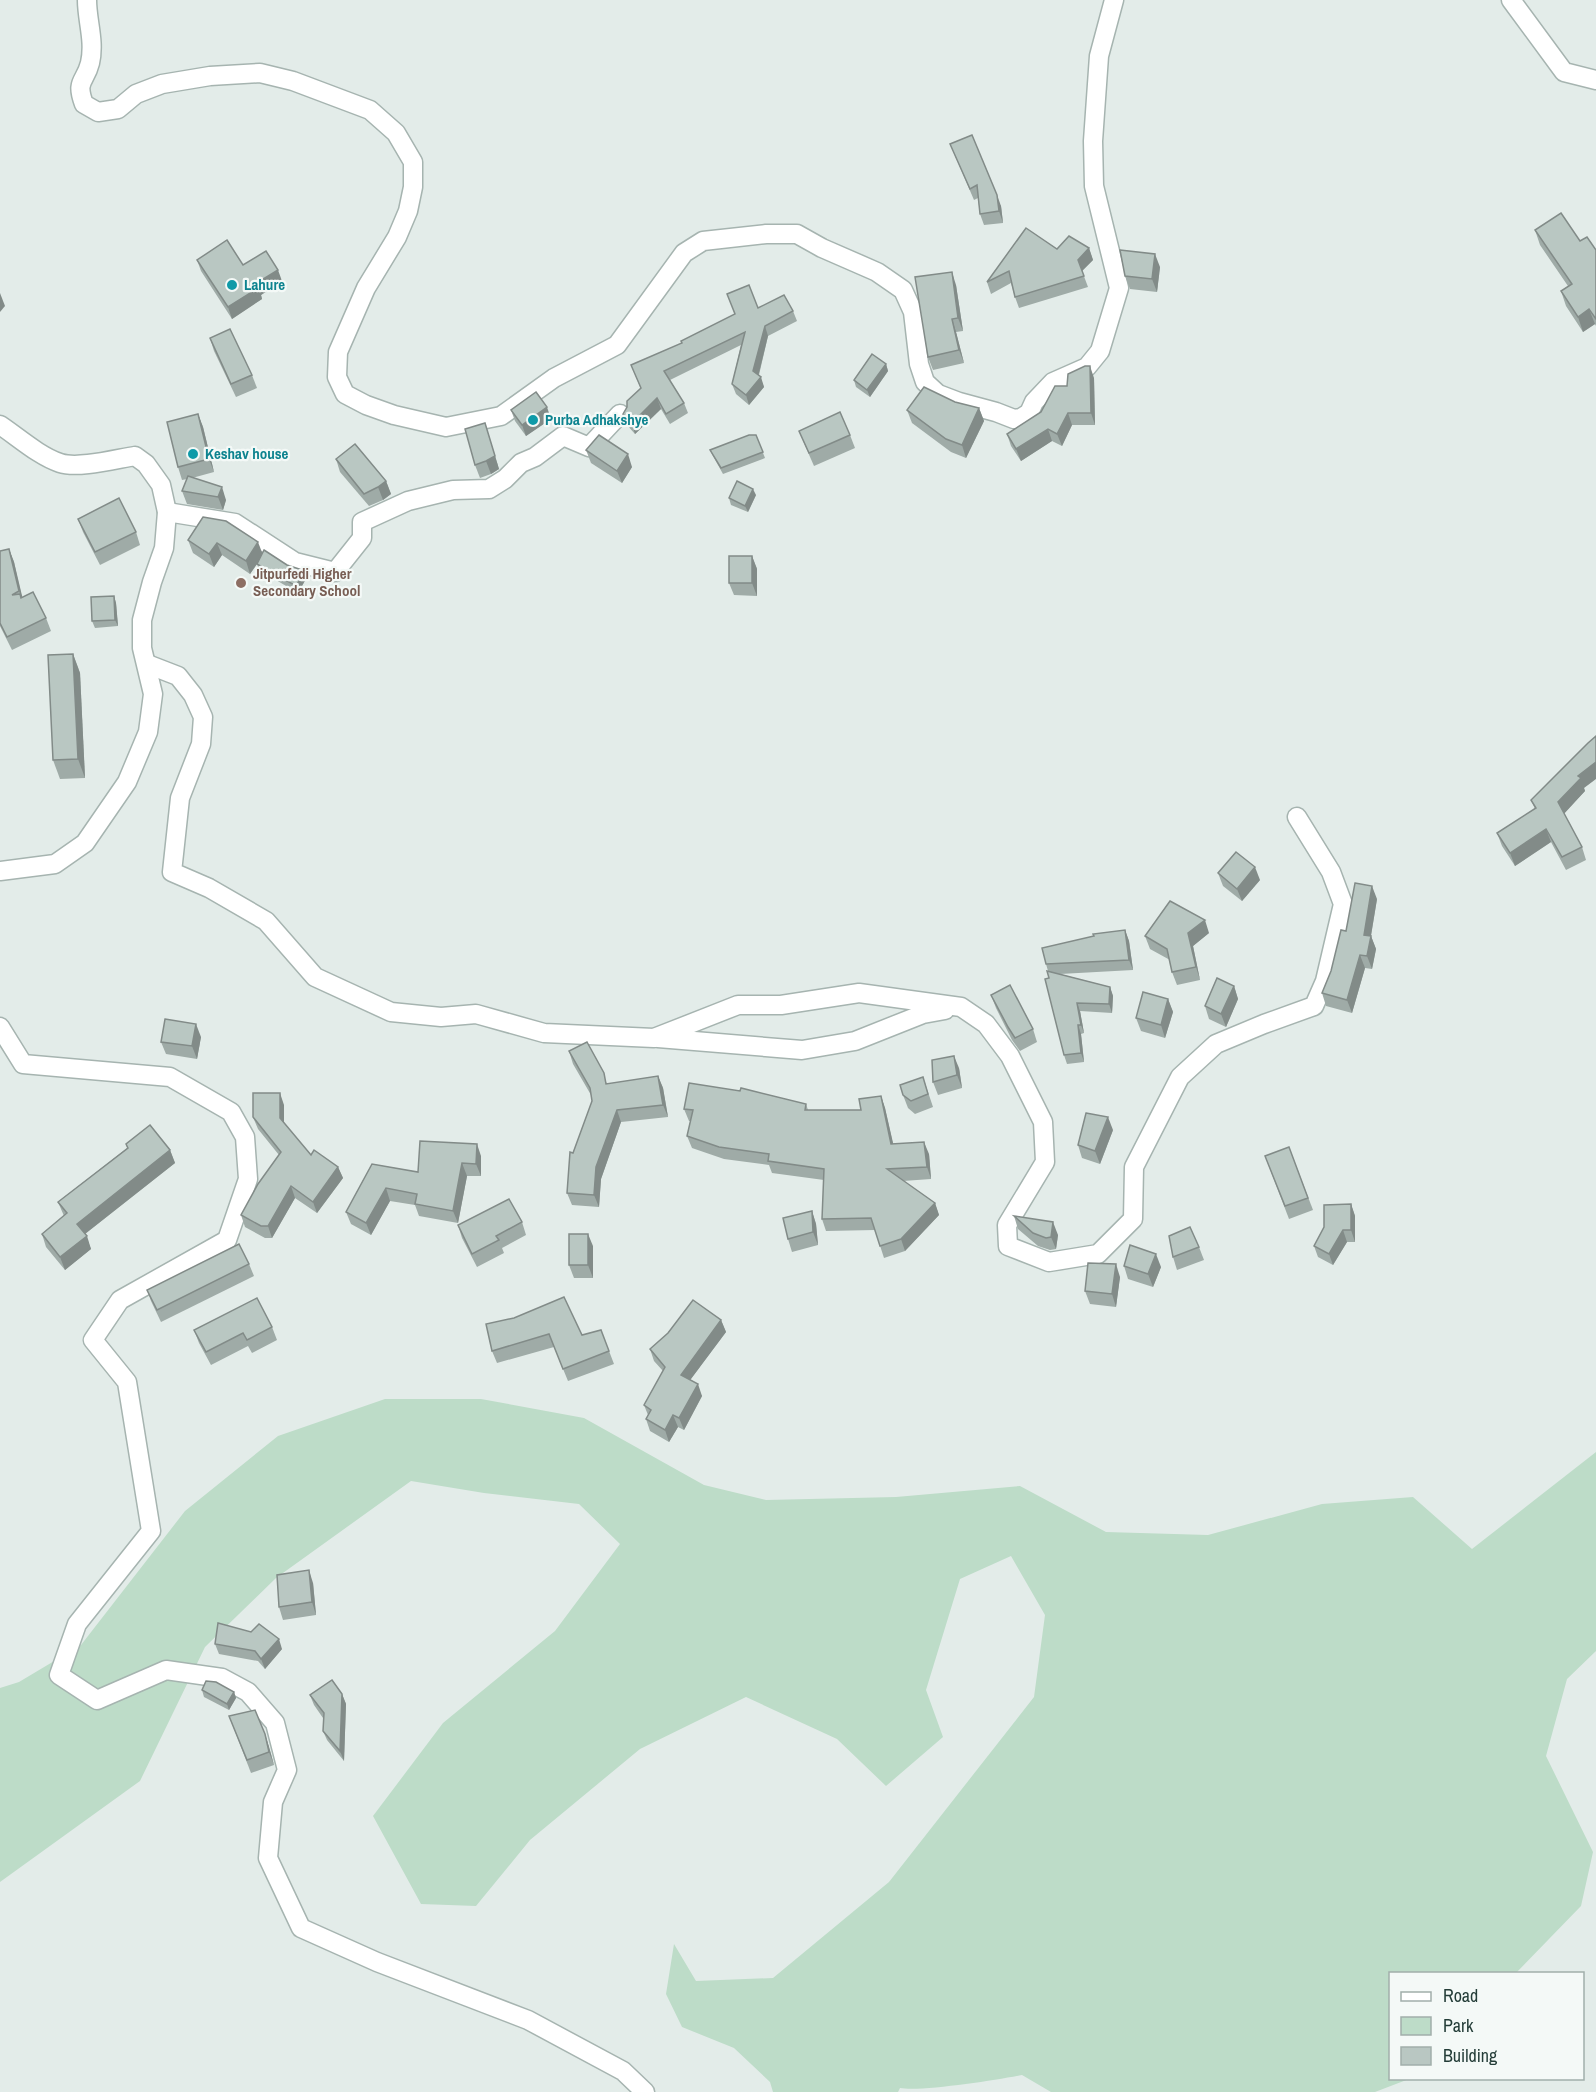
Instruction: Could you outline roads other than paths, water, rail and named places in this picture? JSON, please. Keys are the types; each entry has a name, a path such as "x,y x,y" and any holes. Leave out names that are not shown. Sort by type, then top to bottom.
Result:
{"street":[{"path":"87,0 92,50 90,65 79,91 84,104 98,112 118,109 136,94 162,84 210,76 260,73 293,81 370,110 396,133 413,162 413,187 408,211 397,237 366,288 338,352 337,377 345,394 366,405 394,415 446,427 501,416 554,378 617,345 684,253 704,241 766,234 797,234 822,248 877,272 903,290 913,312 919,364 925,382 938,394 1014,419 1029,413 1038,397 1053,382 1087,367 1100,351 1119,288 1094,186 1093,141 1099,56 1114,0"},
{"path":"1511,0 1564,72 1596,80"},
{"path":"168,512 235,524 296,562 335,572 362,538 362,522 408,501 453,490 489,489 505,479 521,463 535,457 563,436 589,447 620,414"},
{"path":"0,425 61,464 88,464 135,456 146,464 161,485 168,512 164,548 142,620 142,648 153,694 148,732 127,782 85,843 55,864 0,871"},
{"path":"147,664 178,676 193,695 203,717 201,744 180,798 172,872 209,888 266,921 315,977 391,1012 441,1017 476,1014 544,1033 654,1038 802,1050 855,1041 923,1014 961,1007"},
{"path":"654,1038 738,1005 781,1005 860,993 961,1007 986,1024 1010,1056 1043,1122 1045,1162 1007,1225 1008,1246 1049,1262 1098,1254 1133,1218 1134,1167 1180,1077 1216,1044 1314,1006 1325,981 1343,904 1331,872 1297,818"},
{"path":"0,1027 23,1064 170,1077 231,1112 245,1137 248,1179 227,1240 120,1300 93,1340 127,1382 151,1531 77,1624 59,1675 97,1700 165,1670 222,1678 248,1692 275,1723 287,1770 273,1802 268,1858 301,1928 377,1962 528,2020 623,2071 645,2092"}],"place":[{"name":"Lahure","path":"232,285"},
{"name":"Purba Adhakshye","path":"533,420"},
{"name":"Keshav house","path":"193,454"},
{"name":"Jitpurfedi Higher Secondary School","path":"241,583"}]}
